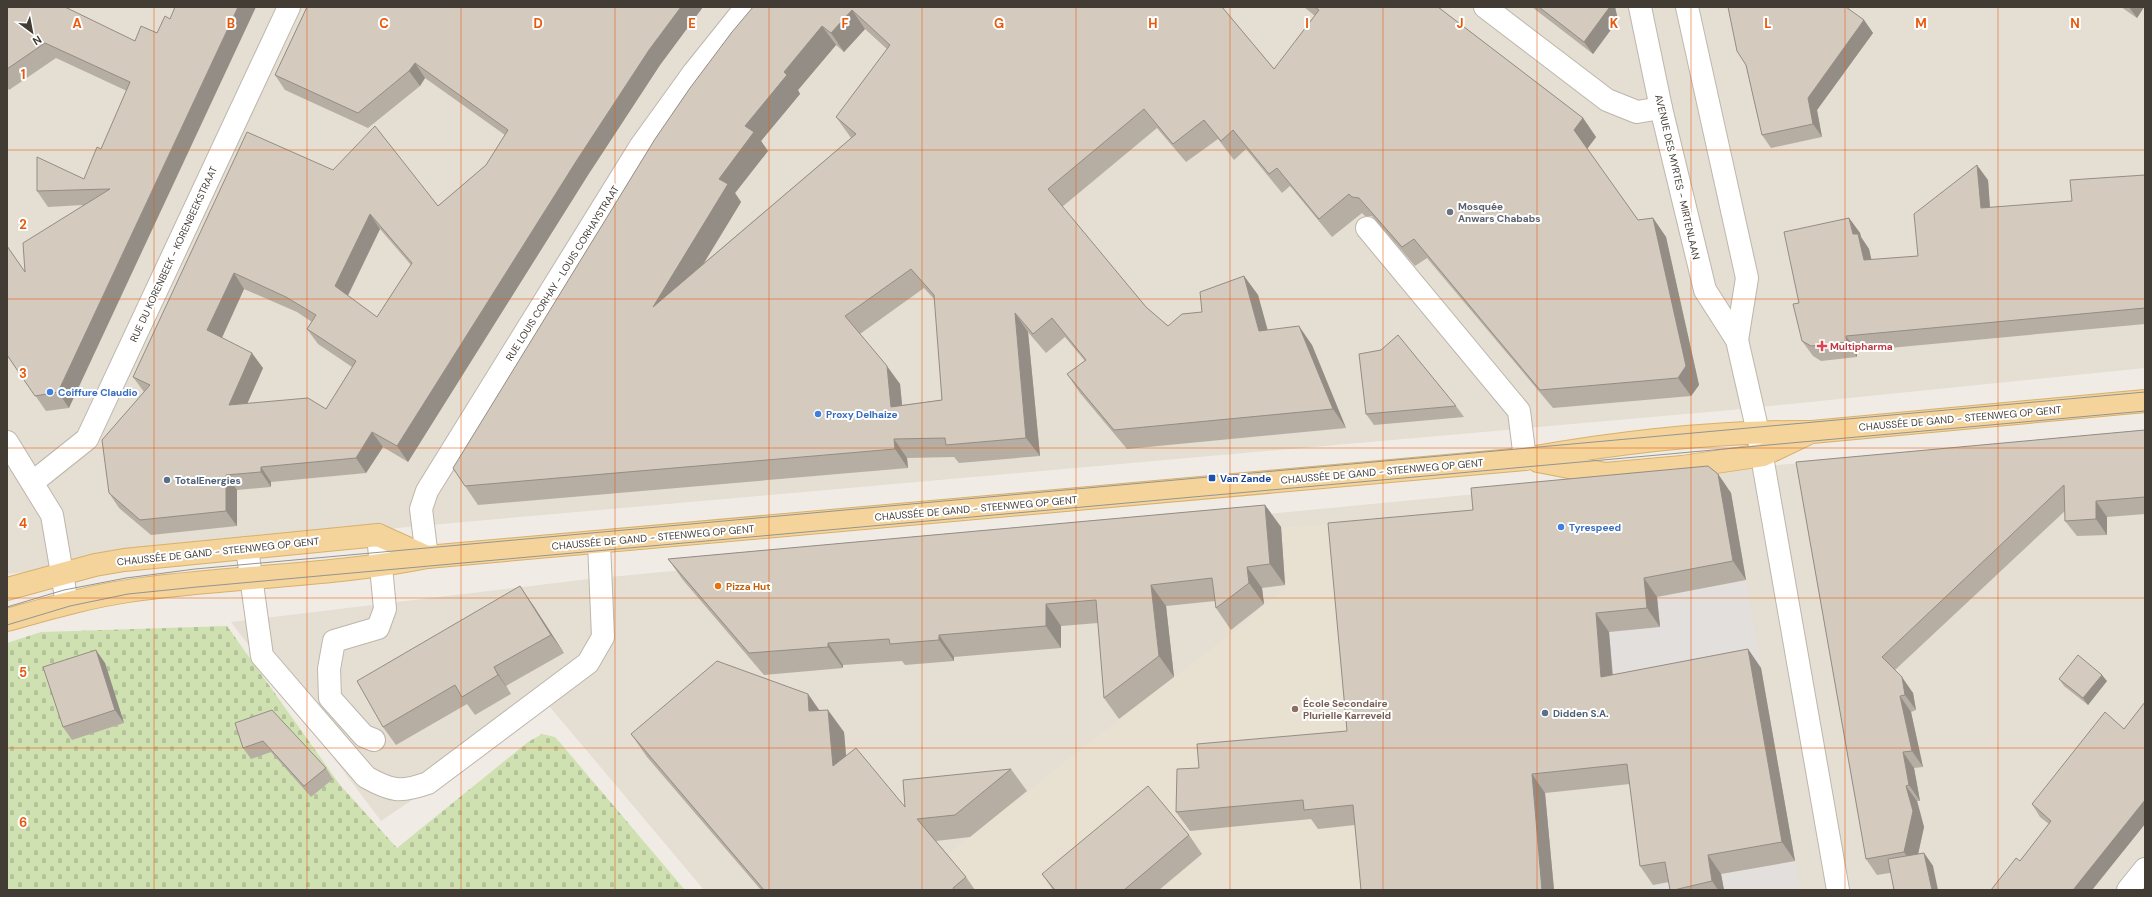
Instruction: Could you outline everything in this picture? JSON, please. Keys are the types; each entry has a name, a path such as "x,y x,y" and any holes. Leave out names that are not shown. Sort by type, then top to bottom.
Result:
{"main road":[{"name":"CHAUSSÉE DE GAND - STEENWEG OP GENT","path":"7,620 66,603 128,591 252,578 381,567 427,557 599,543 1525,458 1600,445 1758,431 1812,432 2145,401"},
{"name":"CHAUSSÉE DE GAND - STEENWEG OP GENT","path":"1525,458 1605,474 1704,464 1763,455 1812,432"},
{"name":"CHAUSSÉE DE GAND - STEENWEG OP GENT","path":"7,589 61,573 124,560 378,535 427,557"}],"street":[{"name":"RUE DU KORENBEEK - KORENBEEKSTRAAT","path":"33,482 87,439 289,7"},
{"name":"RUE LOUIS CORHAY - LOUIS CORHAYSTRAAT","path":"427,557 420,509 427,490 640,147 694,72 746,7"},
{"path":"1485,7 1607,100 1637,112 1662,108"},
{"name":"AVENUE DES MYRTES - MIRTENLAAN","path":"1640,7 1662,108 1706,290 1737,340 1758,431 1838,890"},
{"name":"AVENUE DES MYRTES - MIRTENLAAN","path":"1687,7 1747,278 1737,340"},
{"path":"1366,228 1519,411 1525,458"},
{"path":"7,442 52,515 66,603"},
{"path":"374,740 364,736 330,698 329,669 334,641 378,628 385,609 378,535"},
{"path":"248,548 262,656 366,777 386,788 409,790 428,782 588,663 603,637 599,543"},
{"path":"2128,890 2145,869"}],"shaded area":[{"path":"7,7 2145,7 2145,368 1720,411 407,527 7,574"},
{"path":"2145,433 2145,890 704,890 550,707 381,821 231,622 589,579 1789,464"},
{"name":"École Secondaire Plurielle Karreveld","path":"1389,519 1474,890 951,890 931,867 1119,719 1242,625 1259,608 1286,587 1281,527"},
{"path":"1746,580 1761,668 1641,783 1621,785 1606,591 1656,587 1702,589"},
{"path":"1795,861 1800,890 1724,890 1721,874"},
{"path":"1678,881 1680,890 1637,890 1653,887 1653,885"}],"green space":[{"path":"227,626 340,785 397,848 528,742 542,734 555,737 685,890 7,890 7,643 41,632"}],"building":[{"path":"7,7 65,7 135,41 141,26 157,33 165,16 170,19 175,7 238,7 58,392 35,396 7,355 7,246 25,272 23,243 110,189 37,191 37,157 84,179 97,147 101,149 130,82 45,43 7,69"},
{"path":"307,7 681,7 649,50 577,160 397,446 372,432 356,458 261,467 261,472 226,475 226,511 140,520 109,493 102,440 150,385 133,377 247,132 333,170 375,126 438,206 486,165 508,130 415,63 409,71 358,113 275,75","holes":["370,214 412,263 377,317 335,286","234,273 286,297 316,315 307,329 356,361 326,409 308,398 229,405 252,353 207,330"]},
{"path":"753,7 1222,7 1274,69 1319,10 1315,7 1438,7 1583,118 1574,130 1638,220 1653,218 1686,366 1678,378 1540,390 1414,239 1402,247 1359,198 1352,197 1349,194 1319,219 1277,168 1269,174 1233,130 1221,141 1204,120 1173,144 1144,109 1048,189 1146,307 1168,326 1182,314 1202,312 1200,292 1244,276 1259,331 1299,326 1333,409 1114,430 1067,374 1086,360 1052,318 1033,334 1015,313 1026,438 946,445 945,438 894,439 895,449 465,486 453,468 655,139 690,88 732,32","holes":["852,10 890,45 836,117 856,134 653,307 728,184 719,179 754,132 745,126 787,75 784,72 822,26 831,33","911,269 934,295 942,400 891,407 887,366 845,316"]},
{"path":"1539,7 1609,7 1609,8 1584,42"},
{"path":"1728,7 1846,7 1864,20 1808,98 1813,124 1762,135 1746,65 1737,51"},
{"path":"1977,165 1981,208 2072,201 2070,180 2145,175 2145,308 1846,336 1847,342 1811,346 1802,341 1793,304 1799,303 1784,232 1849,218 1853,234 1858,234 1864,260 1918,256 1914,214"},
{"path":"1398,335 1456,406 1366,414 1359,354 1381,350"},
{"path":"2145,430 2145,497 2096,501 2096,519 2065,521 2064,485 1882,657 1902,677 1905,695 1900,696 1912,751 1903,752 1909,785 1906,786 1913,811 1904,852 1866,859 1796,462"},
{"path":"1708,466 1718,474 1733,561 1644,578 1647,608 1596,613 1601,677 1748,649 1782,842 1708,855 1712,881 1670,890 1665,862 1640,866 1627,764 1532,774 1542,890 1361,890 1353,805 1304,810 1303,800 1176,812 1177,769 1199,768 1197,744 1347,731 1328,523 1473,510 1471,488"},
{"path":"1265,505 1270,564 1247,567 1249,583 1216,608 1212,578 1151,585 1159,656 1104,698 1096,600 1046,604 1046,626 939,635 939,640 890,644 889,639 828,643 828,647 749,653 668,559"},
{"path":"520,586 551,635 494,667 498,675 462,697 455,685 383,727 357,681"},
{"path":"96,650 115,710 63,727 43,667"},
{"path":"2078,655 2102,675 2083,698 2059,679"},
{"path":"717,661 808,694 809,711 828,710 833,766 856,748 905,807 903,780 1011,769 955,815 917,819 966,877 953,888 954,890 764,890 631,734"},
{"path":"2145,702 2145,800 2073,890 1991,890 2016,858 2020,861 2051,821 2032,804 2105,712 2124,729"},
{"path":"272,710 326,768 304,786 263,741 243,748 235,723"},
{"path":"1148,786 1189,835 1124,890 1055,890 1042,874"},
{"path":"1924,853 1932,890 1894,890 1888,859"}],"tram line":[{"path":"7,607 64,590 126,578 195,569 2145,392"},
{"path":"7,625 70,606 128,594 197,587 2145,411"}],"place":[{"name":"Mosquée Anwars Chababs","path":"1450,212"},
{"name":"Multipharma","path":"1822,346"},
{"name":"Coiffure Claudio","path":"50,392"},
{"name":"Proxy Delhaize","path":"818,414"},
{"name":"Van Zande","path":"1212,478"},
{"name":"TotalEnergies","path":"167,480"},
{"name":"Tyrespeed","path":"1561,527"},
{"name":"Pizza Hut","path":"718,586"},
{"name":"École Secondaire Plurielle Karreveld","path":"1295,709"},
{"name":"Didden S.A.","path":"1545,713"}]}
